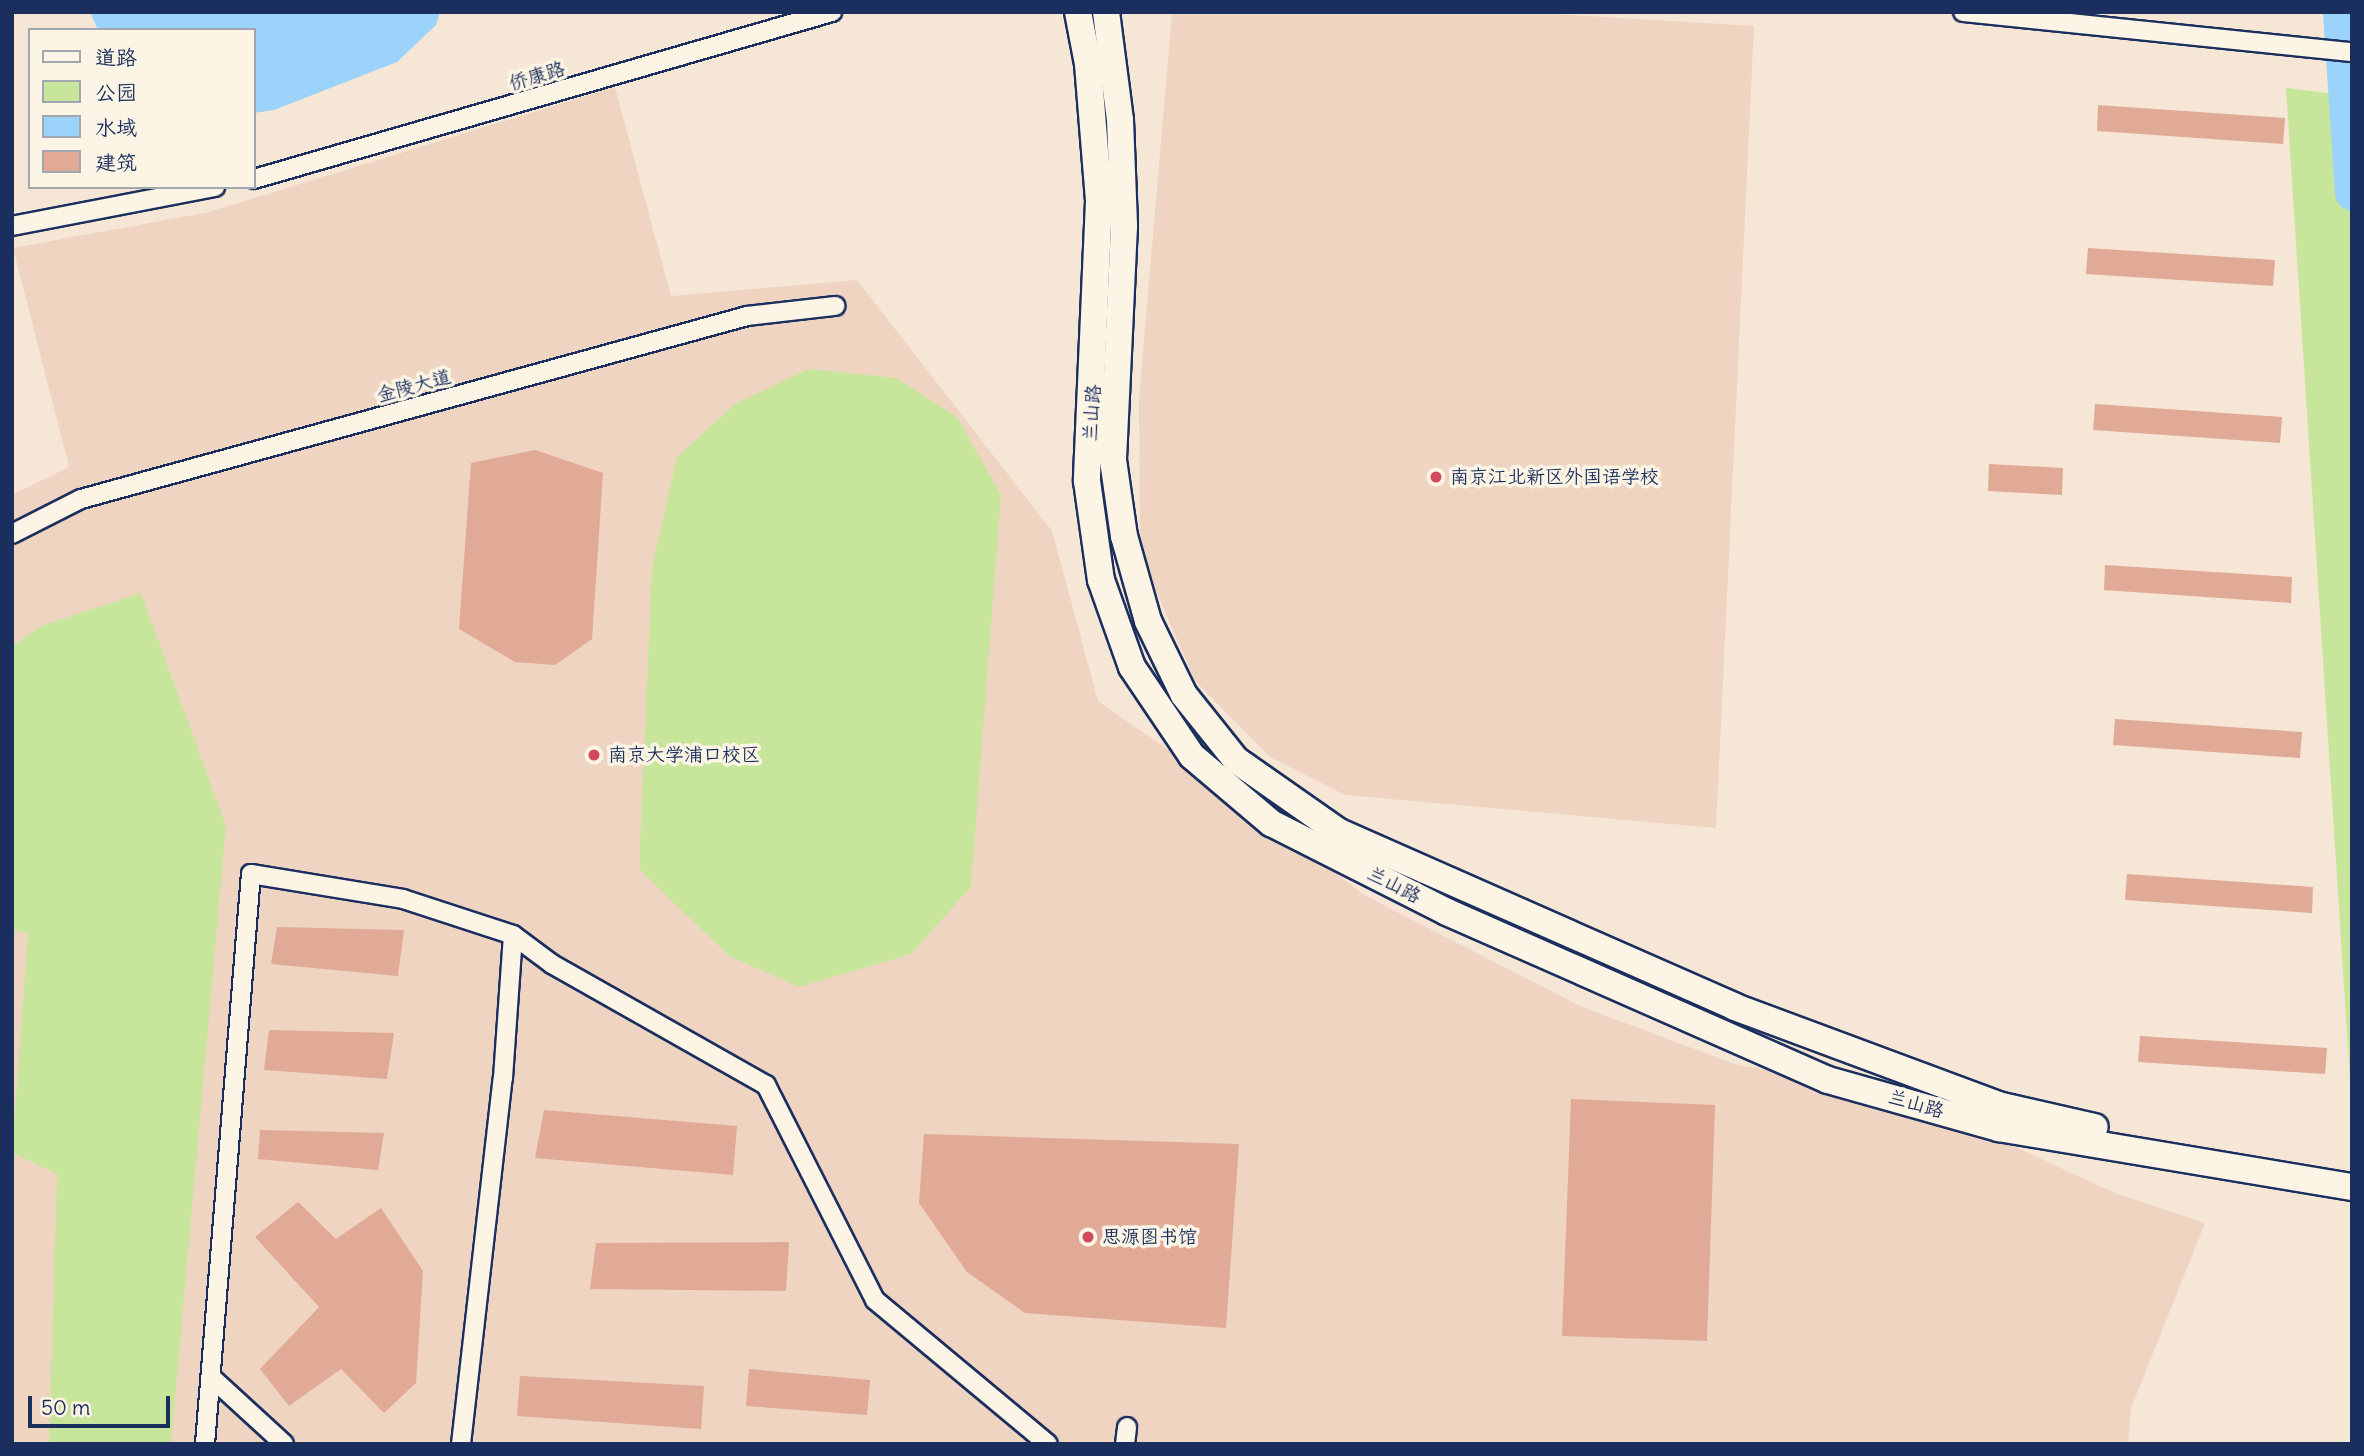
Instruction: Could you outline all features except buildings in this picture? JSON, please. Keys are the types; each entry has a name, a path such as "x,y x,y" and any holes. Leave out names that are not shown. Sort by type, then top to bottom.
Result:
{"street":[{"name":"侨康路","path":"256,178 832,12"},
{"name":"兰山路","path":"1078,12 1088,64 1099,201 1087,481 1101,580 1132,667 1192,755 1283,829 1447,912 1828,1080 1999,1128 2352,1187"},
{"name":"兰山路","path":"1106,12 1122,173 1113,460 1124,536 1148,621 1178,682 1236,760 1339,832 1735,1007 1909,1075 1998,1105 2118,1133 2352,1170"},
{"path":"1963,12 2352,52"},
{"path":"12,226 205,189"},
{"name":"金陵大道","path":"12,534 81,499 747,316 835,306"},
{"path":"205,1444 251,874 403,899 513,935 552,964 766,1085 875,1300 1048,1444"},
{"path":"461,1444 500,1106 513,935"},
{"path":"211,1377 284,1444"}],"shaded area":[{"name":"南京江北新区外国语学校","path":"1172,12 1521,12 1754,26 1716,828 1345,795 1270,757 1195,681 1140,554 1139,400"},
{"name":"南京大学浦口校区","path":"615,87 671,296 857,280 1052,531 1098,701 1252,808 1364,895 1580,1006 1737,1065 1894,1091 2115,1193 2205,1223 2131,1408 2128,1444 12,1444 12,495 69,467 13,248 209,212"}],"green space":[{"path":"2286,88 2352,96 2352,1110"},
{"path":"809,369 896,378 957,417 1001,495 971,887 911,954 799,987 729,956 639,869 652,568 677,457 735,404"},
{"path":"141,593 226,826 171,1444 49,1444 57,1174 12,1153 28,933 12,930 12,646 41,626"}],"water":[{"path":"90,12 440,12 436,25 397,62 274,110 256,113 256,28 97,28"}],"waterway":[{"path":"2340,12 2352,193"}],"place":[{"name":"南京江北新区外国语学校","path":"1436,477"},
{"name":"南京大学浦口校区","path":"594,755"},
{"name":"思源图书馆","path":"1088,1237"}]}
